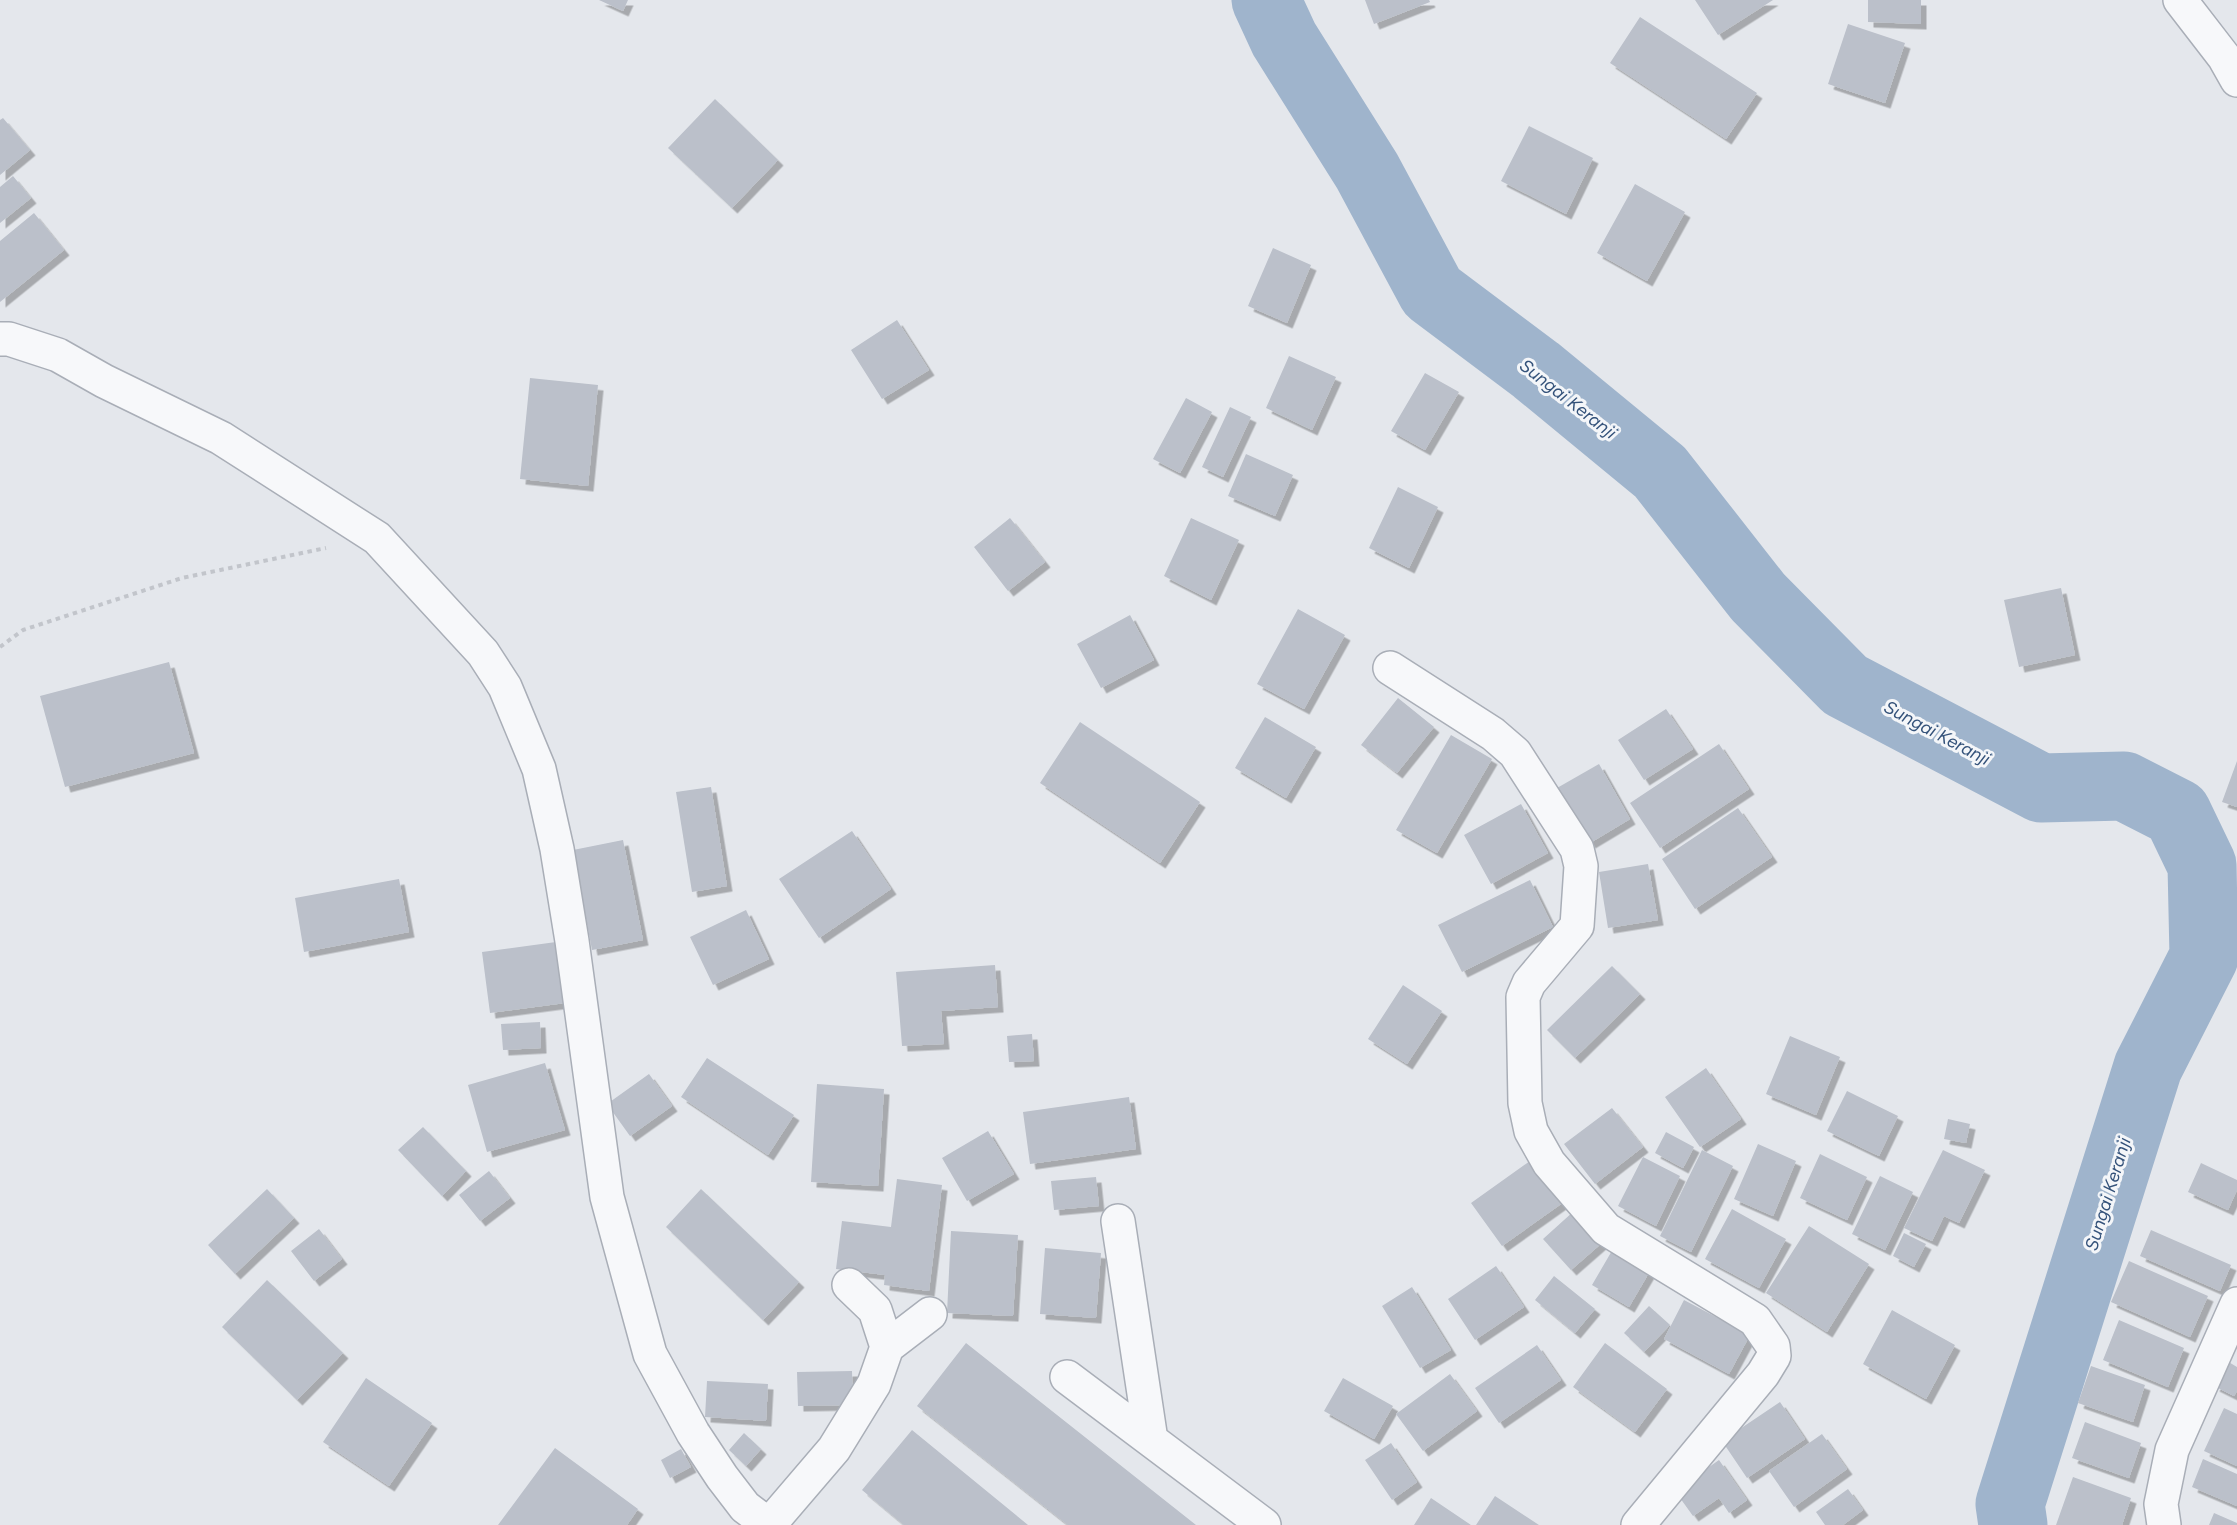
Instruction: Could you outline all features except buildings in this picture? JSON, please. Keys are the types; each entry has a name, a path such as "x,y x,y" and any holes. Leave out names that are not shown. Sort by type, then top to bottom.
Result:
{"street":[{"path":"2180,0 2224,57 2237,80"},
{"path":"0,339 9,339 58,355 104,381 221,438 377,538 483,653 505,687 539,769 557,849 572,941 606,1197 650,1354 693,1433 758,1521 834,1449 874,1384 887,1347 930,1314"},
{"path":"1390,668 1493,734 1515,753 1577,849 1581,866 1577,926 1529,982 1523,997 1525,1103 1531,1131 1549,1163 1606,1229 1755,1320 1773,1346 1774,1356 1763,1374 1638,1525"},
{"path":"1118,1221 1151,1440"},
{"path":"849,1285 875,1310 887,1347"},
{"path":"2164,1525 2161,1504 2172,1450 2237,1304"},
{"path":"1067,1377 1264,1525"}],"path":[{"path":"0,647 23,630 182,578 377,538"}],"waterway":[{"name":"Sungai Keranji","path":"1266,0 1284,39 1367,171 1432,292 1536,370 1660,472 1758,597 1845,685 2041,788 2124,786 2177,813 2202,865 2204,957 2148,1067 2010,1504 2013,1525"}]}
